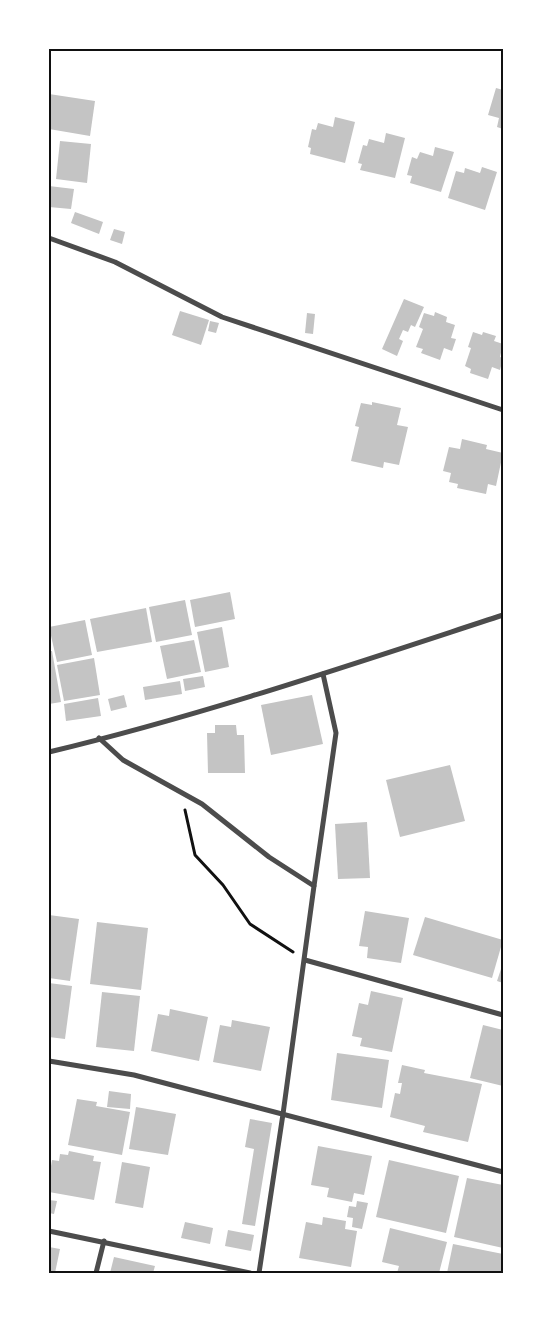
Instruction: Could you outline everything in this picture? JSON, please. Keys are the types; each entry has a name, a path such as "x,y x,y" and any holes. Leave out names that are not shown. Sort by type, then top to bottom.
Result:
{"street":[{"path":"49,238 115,262 222,317 503,410"},
{"path":"49,752 191,715 503,615"},
{"path":"259,1273 336,732 323,674"},
{"path":"99,738 123,760 202,804 269,857 314,886"},
{"path":"305,960 503,1015"},
{"path":"49,1061 134,1075 503,1172"},
{"path":"49,1231 250,1273"},
{"path":"96,1273 104,1241"}],"path":[{"path":"181,792 195,855 223,885 250,924 305,960"}],"building":[{"path":"496,88 503,90 503,129 497,127 499,118 488,115"},
{"path":"49,94 95,101 90,136 49,129"},
{"path":"335,117 355,122 345,163 310,154 311,148 308,147 312,129 316,130 318,123 333,127"},
{"path":"386,133 405,138 395,178 360,170 362,164 358,163 363,145 367,146 369,139 384,143"},
{"path":"60,141 91,144 87,183 56,179"},
{"path":"435,147 454,152 441,192 410,183 412,176 407,175 412,157 417,159 420,152 433,156"},
{"path":"482,167 497,172 485,210 448,198 456,171 464,173 465,168 480,173"},
{"path":"49,186 74,189 71,209 49,207"},
{"path":"75,212 103,222 99,234 71,223"},
{"path":"114,229 125,232 122,244 110,240"},
{"path":"404,299 424,307 415,327 411,325 408,332 403,330 399,339 403,341 397,356 382,349"},
{"path":"180,311 209,320 201,345 172,335"},
{"path":"435,312 447,317 446,322 455,325 451,338 456,339 452,351 444,348 440,360 421,353 423,349 416,347 423,329 419,327 424,313 434,316"},
{"path":"307,313 315,314 313,334 305,333"},
{"path":"210,321 219,323 216,333 208,331"},
{"path":"473,332 482,335 483,332 496,336 494,341 503,344 500,357 503,358 500,370 492,367 488,379 470,373 471,369 465,366 471,348 468,347"},
{"path":"372,402 401,408 397,425 408,427 399,465 384,462 383,468 351,461 359,427 355,426 361,403 372,405"},
{"path":"462,439 487,445 486,449 503,453 496,486 488,484 486,494 457,488 458,484 449,482 451,473 443,471 449,447 460,449"},
{"path":"230,592 235,619 195,627 190,600"},
{"path":"185,600 192,635 156,642 149,607"},
{"path":"146,608 152,642 97,652 90,619"},
{"path":"85,620 92,655 57,662 49,627"},
{"path":"222,627 229,667 205,672 197,632"},
{"path":"194,640 201,672 167,679 160,646"},
{"path":"49,651 52,651 61,702 49,704"},
{"path":"94,658 100,695 64,701 57,665"},
{"path":"203,676 205,687 185,691 183,679"},
{"path":"180,681 182,694 145,700 143,687"},
{"path":"124,695 127,707 111,711 108,699"},
{"path":"312,695 323,744 271,755 261,705"},
{"path":"98,698 101,716 66,721 64,704"},
{"path":"215,725 236,725 237,735 244,735 245,773 208,773 207,733 215,733"},
{"path":"450,765 465,821 400,837 386,780"},
{"path":"367,822 370,878 338,879 335,824"},
{"path":"365,911 409,918 401,963 367,958 368,947 359,946"},
{"path":"49,915 79,919 70,981 49,978"},
{"path":"425,917 503,940 492,978 413,955"},
{"path":"97,922 148,928 141,990 90,984"},
{"path":"503,963 503,983 497,981"},
{"path":"49,983 72,986 65,1039 49,1037"},
{"path":"371,991 403,998 392,1052 360,1046 362,1038 352,1036 359,1003 368,1005"},
{"path":"102,992 140,996 134,1051 96,1047"},
{"path":"170,1009 208,1017 199,1061 151,1051 158,1014 169,1016"},
{"path":"232,1020 270,1027 261,1071 213,1062 220,1025 231,1027"},
{"path":"483,1025 503,1030 503,1086 470,1078"},
{"path":"337,1053 389,1060 382,1108 331,1100"},
{"path":"402,1065 425,1070 424,1073 482,1084 468,1142 423,1132 425,1126 390,1117 395,1093 400,1094 402,1083 398,1083"},
{"path":"109,1091 131,1094 130,1109 107,1107"},
{"path":"77,1099 97,1102 96,1106 130,1112 122,1155 68,1145"},
{"path":"136,1107 176,1114 168,1155 129,1149"},
{"path":"250,1119 272,1123 255,1226 242,1224 254,1149 245,1147"},
{"path":"318,1146 372,1156 364,1195 354,1193 352,1202 327,1197 329,1188 311,1185"},
{"path":"69,1151 94,1156 93,1161 101,1162 94,1200 49,1192 52,1160 59,1161 60,1154 68,1155"},
{"path":"389,1160 459,1176 446,1233 376,1217"},
{"path":"122,1162 150,1167 143,1208 115,1203"},
{"path":"467,1178 503,1185 503,1248 454,1237"},
{"path":"49,1200 57,1201 54,1214 49,1213"},
{"path":"357,1201 368,1203 362,1229 352,1227 353,1218 347,1217 349,1206 356,1207"},
{"path":"323,1217 346,1221 345,1229 357,1231 351,1267 299,1258 306,1222 322,1225"},
{"path":"185,1222 213,1228 210,1244 181,1238"},
{"path":"390,1228 447,1242 439,1273 397,1273 399,1266 382,1262"},
{"path":"228,1230 254,1235 251,1251 225,1246"},
{"path":"453,1244 503,1254 503,1273 447,1273"},
{"path":"49,1247 60,1249 55,1273 49,1273"},
{"path":"114,1257 155,1266 153,1273 110,1273"}]}
